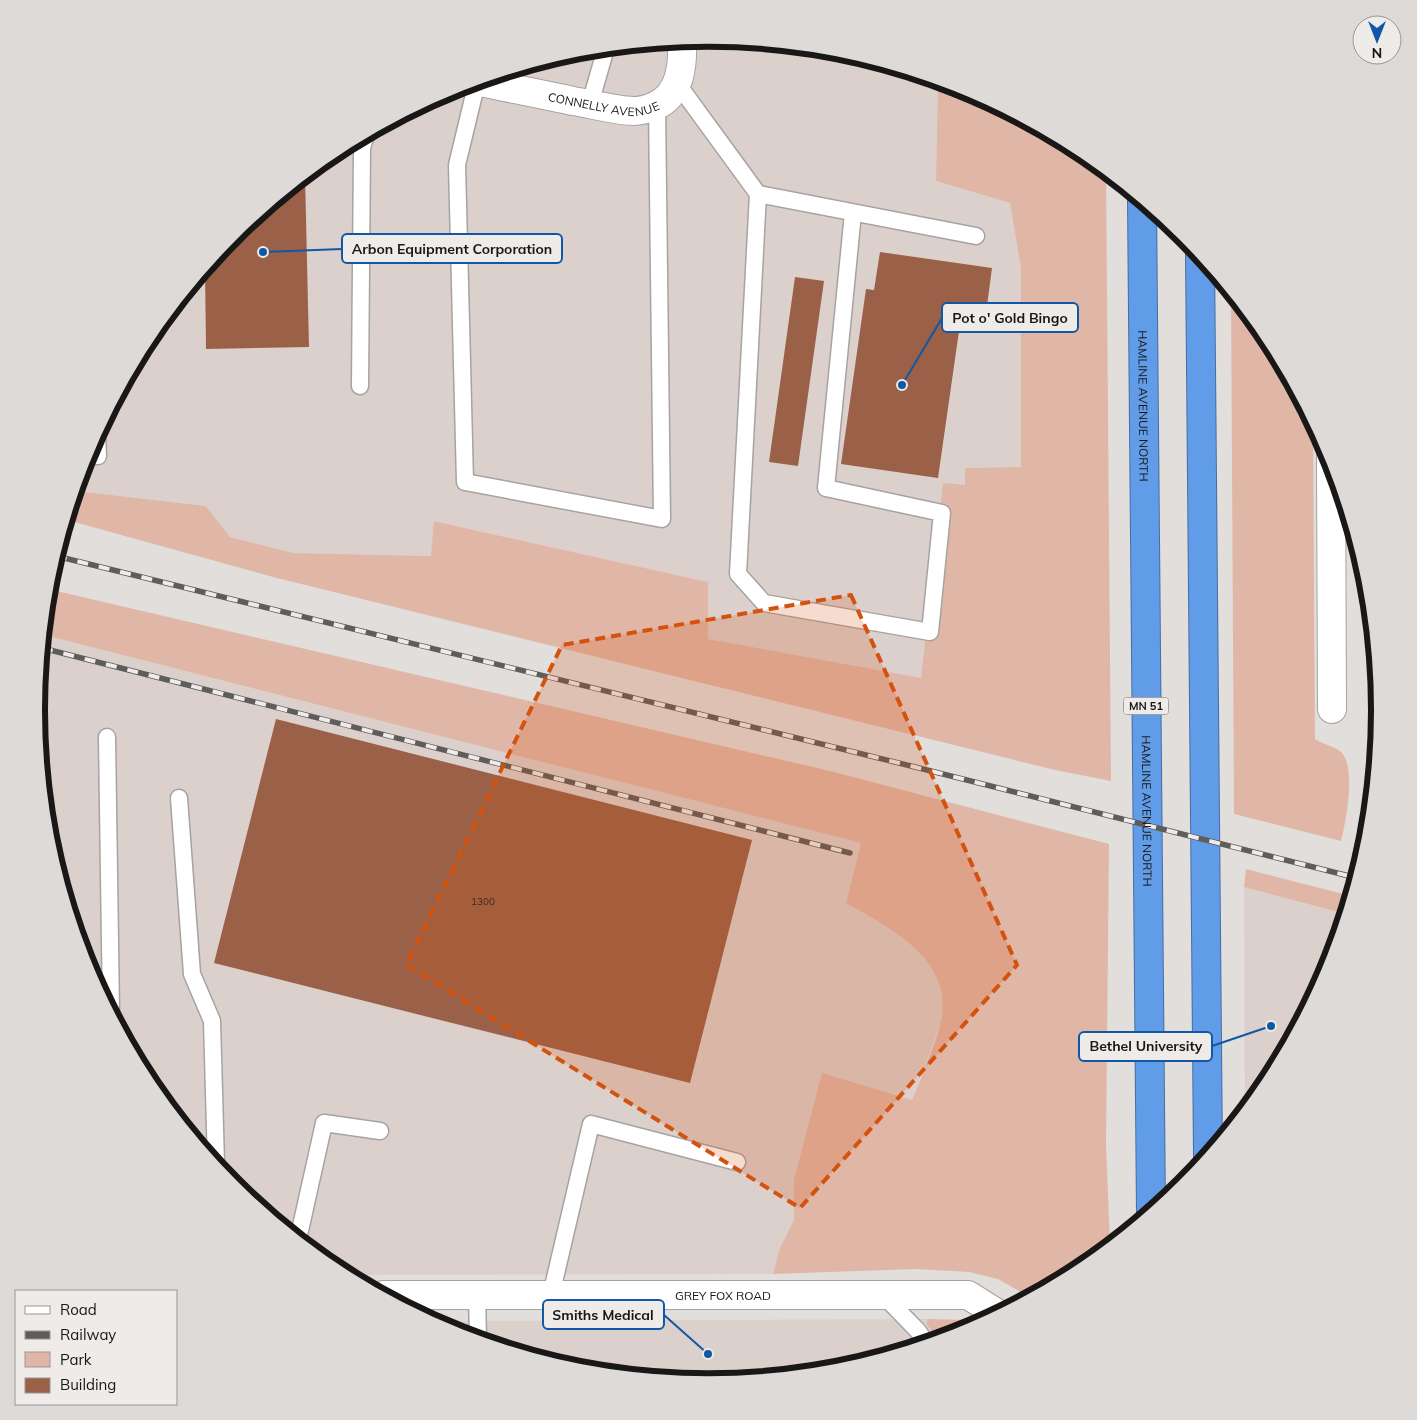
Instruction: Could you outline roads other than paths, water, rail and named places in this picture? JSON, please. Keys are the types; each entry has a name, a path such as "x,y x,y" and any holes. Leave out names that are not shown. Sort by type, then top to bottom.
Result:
{"highway":[{"name":"HAMLINE AVENUE NORTH","path":"1142,208 1151,1204"},
{"path":"1200,265 1208,1146"}],"street":[{"name":"CONNELLY AVENUE","path":"490,84 633,111 657,106 668,98 677,83 682,68 682,48"},
{"path":"1331,482 1332,710"},
{"name":"GREY FOX ROAD","path":"394,1294 968,1295 991,1310"}],"lane":[{"path":"590,104 604,55"},
{"path":"677,83 758,194 738,574 764,602 930,632 942,513 826,488 853,213"},
{"path":"474,90 457,165 466,482 662,519 657,106"},
{"path":"360,386 363,143"},
{"path":"758,194 976,236"},
{"path":"108,737 111,998"},
{"path":"179,798 192,974 212,1021 216,1153"},
{"path":"297,1230 324,1123 380,1131"},
{"path":"551,1294 591,1124 737,1162"},
{"path":"477,1294 478,1332"},
{"path":"883,1295 923,1338"}],"railway":[{"path":"63,558 915,767 1350,876"},
{"path":"48,650 850,853"}],"place":[{"name":"Arbon Equipment Corporation","path":"263,252"},
{"name":"Pot o' Gold Bingo","path":"902,385"},
{"name":"Bethel University","path":"1271,1026"},
{"name":"Smiths Medical","path":"708,1354"}]}
